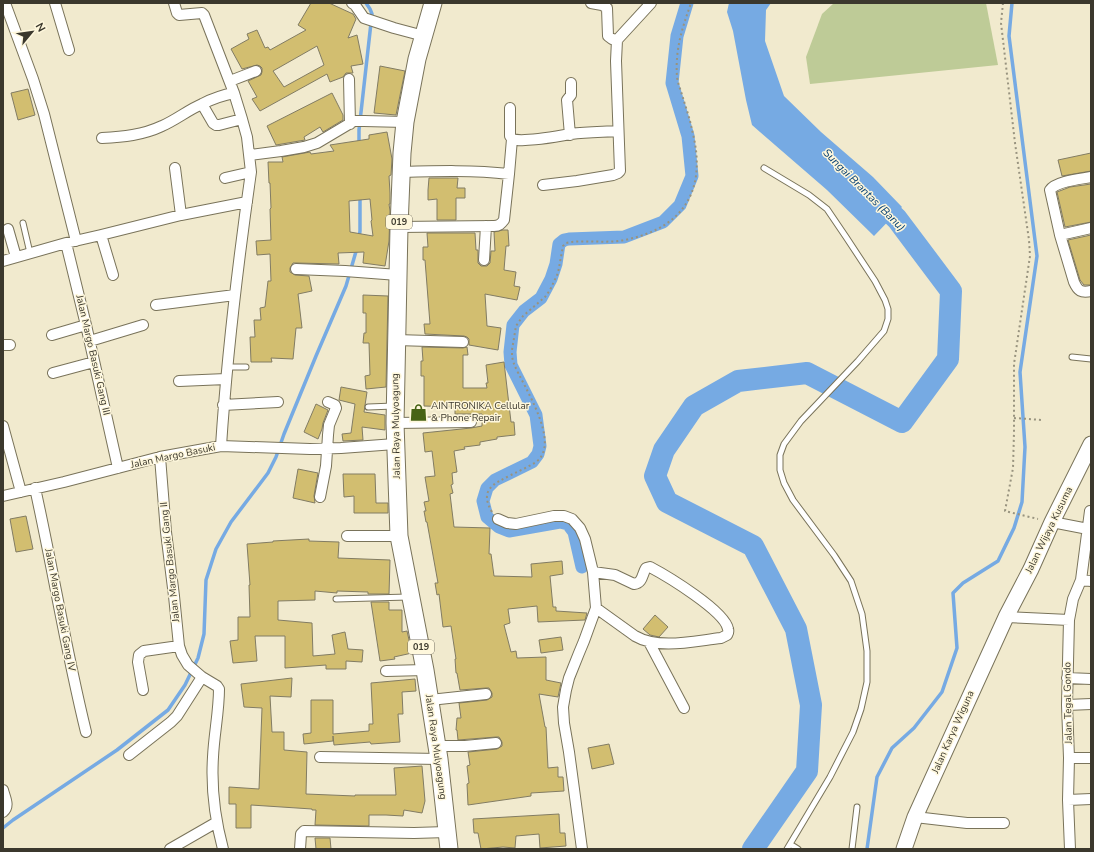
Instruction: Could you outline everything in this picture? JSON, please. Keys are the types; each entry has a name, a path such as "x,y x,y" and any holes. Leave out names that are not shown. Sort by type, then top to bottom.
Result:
{"main road":[{"name":"Jalan Raya Mulyoagung","path":"433,3 417,59 405,122 402,153 396,340 395,444 399,536 430,700 438,753 449,849"},
{"name":"Jalan Wijaya Kusuma","path":"1006,616 1031,569 1052,522 1091,444"},
{"name":"Jalan Karya Wiguna","path":"904,849 915,817 1006,616"}],"street":[{"name":"Jalan Margo Basuki Gang III","path":"5,3 33,79 44,114 71,242 86,325 118,468"},
{"path":"55,3 69,50"},
{"path":"174,3 177,13 180,15 204,14 234,93 247,137 250,155 251,172 227,367 221,446"},
{"path":"352,3 364,18 383,25 424,36"},
{"path":"591,3 602,4 607,8 608,36 617,40"},
{"path":"543,185 593,179 618,173 620,168 616,61 617,40 651,3"},
{"path":"230,81 256,71"},
{"path":"349,80 356,122"},
{"path":"570,134 567,100 571,95 571,83"},
{"path":"102,138 144,133 162,126 202,104 224,95 234,93"},
{"path":"202,104 213,123 216,125 242,119"},
{"path":"399,227 498,226 504,220 512,138 510,136 510,108"},
{"path":"250,155 281,151 317,143 356,122 405,122"},
{"path":"512,138 514,140 528,140 560,137 570,134 618,131"},
{"path":"175,168 181,215"},
{"path":"225,178 251,172"},
{"path":"402,172 482,172 509,174"},
{"path":"1091,177 1057,184 1051,187 1050,190 1060,235 1076,288 1084,292 1091,291"},
{"path":"3,261 71,242 101,236 181,215 247,202"},
{"path":"484,260 486,226"},
{"path":"1060,235 1091,228"},
{"path":"8,229 16,257"},
{"path":"101,236 113,275"},
{"path":"296,269 344,270 398,275"},
{"path":"156,305 235,295"},
{"path":"52,335 86,325"},
{"path":"90,340 143,325"},
{"path":"396,340 464,342"},
{"path":"52,373 94,362"},
{"path":"179,381 226,379"},
{"path":"223,405 278,402"},
{"path":"320,497 326,466 329,425 336,408 335,405 328,402"},
{"path":"395,423 471,422"},
{"path":"3,426 5,439 21,492"},
{"name":"Jalan Margo Basuki","path":"3,496 160,457 221,446 328,449 395,444"},
{"name":"Jalan Margo Basuki Gang II","path":"160,457 166,532 179,646 188,665 201,676"},
{"name":"Jalan Margo Basuki Gang IV","path":"35,488 63,630 86,732"},
{"name":"Jalan Tegal Gondo","path":"1070,849 1067,705 1068,620 1073,599 1086,580 1090,511"},
{"path":"498,519 507,523 516,524 554,516 564,516 572,519 580,528 585,539 593,572 596,608 569,678 562,706 582,849"},
{"path":"1052,522 1088,529"},
{"path":"348,536 399,536"},
{"path":"593,572 614,575 637,584 641,581 646,568 650,567 666,575 711,608 724,622 728,628 728,632 727,635 721,638 668,644 649,642 641,640 596,608"},
{"path":"1006,616 1068,620"},
{"path":"649,642 684,708"},
{"path":"143,690 138,662 139,655 144,651 179,646"},
{"path":"386,671 425,670"},
{"path":"129,755 172,722 201,676 218,686 218,711 213,758 213,797 222,849"},
{"path":"1067,678 1091,679"},
{"path":"430,700 486,694"},
{"path":"1067,705 1091,704"},
{"path":"320,757 438,753 465,746 496,743"},
{"path":"1069,758 1091,758"},
{"path":"3,790 7,805 3,812"},
{"path":"1068,800 1091,799"},
{"path":"915,817 967,823 1004,823"},
{"path":"170,849 217,822"},
{"path":"300,849 301,834 304,831 414,833 447,832"}],"lane":[{"path":"764,168 809,195 827,209 875,281 888,309 888,319 884,331 858,361 801,421 784,444 780,455 780,470 784,483 793,500 834,555 851,581 862,614 867,651 867,682 861,709 853,732 830,777 789,847 798,849"},
{"path":"23,223 30,253"},
{"path":"1072,357 1091,359"},
{"path":"227,367 246,367"},
{"path":"368,407 395,405"},
{"path":"336,599 411,597"},
{"path":"852,849 857,807"}],"path":[{"path":"498,519 488,502 488,490 494,483 540,460 544,454 544,433 541,420 518,375 512,357 512,342 516,326 550,290 558,272 562,248 566,243 628,240 649,233 671,221 679,214 685,207 694,188 698,164 697,148 678,80 676,67 680,35 690,3"},
{"path":"1003,3 1001,23 1014,143 1029,240 1030,256 1014,364 1016,418 1013,468 1005,511 1024,516"},
{"path":"1016,418 1042,420"}],"green space":[{"path":"834,3 986,3 998,65 810,84 806,57 822,14"}],"water":[{"path":"729,3 771,3 766,10 765,41 784,96 821,132 873,177 902,207 874,236 827,190 752,125 733,31 727,12"}],"building":[{"path":"311,3 329,3 353,14 356,19 348,38 357,35 363,64 351,66 353,73 346,73 343,77 330,82 327,74 260,111 252,99 257,97 248,81 261,75 262,68 257,65 242,69 231,49 249,39 247,34 257,30 265,48 268,47 270,50 306,30 298,25","holes":["317,46 324,65 284,87 273,71"]},
{"path":"380,66 405,71 396,115 374,113"},
{"path":"28,89 35,115 18,120 11,93"},
{"path":"332,93 343,115 343,120 323,132 320,127 304,137 305,140 276,145 267,126"},
{"path":"387,132 392,159 391,175 389,176 389,241 385,266 363,263 364,252 338,253 339,264 293,263 290,268 290,272 295,275 309,276 312,291 298,294 302,328 296,328 293,359 271,358 272,362 251,362 250,337 255,337 254,320 261,320 260,308 265,307 268,281 271,281 270,254 257,255 256,241 271,240 271,208 268,162 283,162 282,157 310,152 311,154 334,151 330,145 369,139 369,135","holes":["370,199 373,236 350,232 349,201"]},
{"path":"1091,153 1091,171 1062,176 1058,160"},
{"path":"429,178 458,178 457,188 465,188 465,198 456,198 456,220 437,220 437,199 428,200"},
{"path":"1091,184 1091,222 1065,227 1057,192 1070,187"},
{"path":"508,230 509,246 506,246 504,270 516,272 514,286 520,287 517,300 485,294 487,326 501,328 498,350 469,345 469,339 464,336 425,334 424,324 430,324 425,260 423,260 423,247 428,247 427,233 475,233 476,250 478,250 478,263 481,266 487,266 490,263 491,251 495,251 494,232"},
{"path":"1091,235 1091,285 1084,285 1080,280 1068,240"},
{"path":"363,295 388,296 386,387 366,389 365,376 370,375 369,343 363,343 364,333 366,333 366,313 363,313"},
{"path":"422,347 467,347 468,355 463,355 463,388 487,388 486,383 488,383 486,365 504,362 511,422 514,422 515,435 497,437 497,439 480,442 480,445 464,447 465,449 454,451 457,472 452,473 453,484 451,485 453,493 450,494 454,527 490,528 489,554 491,554 494,576 532,577 531,564 562,561 563,574 550,576 553,607 556,607 556,611 587,613 585,620 538,622 537,606 508,609 510,623 504,625 511,652 516,651 517,658 546,657 546,680 561,683 558,697 539,694 546,727 548,768 558,767 558,777 563,777 564,791 531,793 531,796 468,805 467,784 469,783 467,766 470,765 468,752 497,749 502,746 502,742 499,737 458,740 456,730 457,718 461,718 459,703 487,700 492,697 492,693 489,688 460,690 456,673 456,659 451,626 443,627 439,594 437,595 435,583 438,583 424,511 426,511 424,502 429,501 425,477 435,476 432,451 425,452 423,433 482,426 482,414 455,414 455,407 424,406 424,376 421,376 421,361 423,361"},
{"path":"341,387 367,392 364,412 385,415 385,430 362,427 363,440 343,441 342,434 351,433 355,404 339,400"},
{"path":"316,404 328,410 318,439 304,432"},
{"path":"298,469 318,473 314,496 315,503 293,498"},
{"path":"343,474 375,474 376,503 388,503 388,513 354,513 354,496 344,497"},
{"path":"26,516 33,549 16,552 10,519"},
{"path":"309,539 309,541 339,542 338,558 390,560 389,594 315,591 315,600 278,601 278,620 312,623 313,656 335,654 332,635 345,632 348,649 363,650 362,662 346,661 346,669 326,669 326,665 285,668 285,636 255,636 257,661 233,663 230,641 238,640 238,617 250,617 250,585 247,544"},
{"path":"371,602 389,602 389,610 402,610 402,632 407,631 412,653 394,657 395,659 380,661"},
{"path":"655,615 668,627 659,637 650,635 643,629"},
{"path":"561,637 563,650 541,653 539,640"},
{"path":"292,678 291,697 270,696 272,732 284,732 284,750 307,752 306,794 355,796 396,795 394,768 422,766 425,801 422,813 404,810 403,816 369,815 369,826 315,825 316,810 251,805 251,828 236,828 236,804 229,804 229,787 259,789 262,708 244,707 241,684"},
{"path":"415,679 416,691 402,692 403,714 398,714 400,742 371,744 370,742 334,745 333,736 333,741 304,744 303,734 311,733 311,700 333,700 333,734 369,731 369,724 373,724 371,683"},
{"path":"609,744 614,764 592,769 588,748"},
{"path":"559,814 560,833 565,833 566,846 540,848 539,834 516,836 515,848 503,847 481,849 478,833 474,833 473,819"},
{"path":"315,838 330,838 331,849 316,849"}],"waterway":[{"path":"359,144 359,130 372,14 366,3"},
{"path":"582,567 574,532 568,524 560,522 509,531 499,527 487,517 483,501 487,488 495,480 532,462 538,454 540,446 536,415 511,365 510,352 513,325 524,311 541,298 551,279 556,264 559,244 564,240 624,237 663,222 680,205 692,176 688,136 672,83 677,36 687,3"},
{"path":"867,849 877,777 892,748 914,728 942,692 957,648 953,593 963,583 998,561 1014,528 1022,502 1025,447 1020,372 1037,256 1009,36 1012,3"},
{"path":"359,238 360,196"},
{"name":"Sungai Brantas (Banu)","path":"753,849 807,771 811,705 796,629 753,546 667,502 655,476 664,450 694,406 738,381 807,373 902,422 948,359 951,291 897,219 873,196"},
{"path":"3,828 117,750 168,710 185,685 198,658 204,634 206,580 216,549 231,522 268,473 276,457 284,434 346,286 357,248"}],"place":[{"name":"AINTRONIKA Cellular & Phone Repair","path":"418,412"}]}
